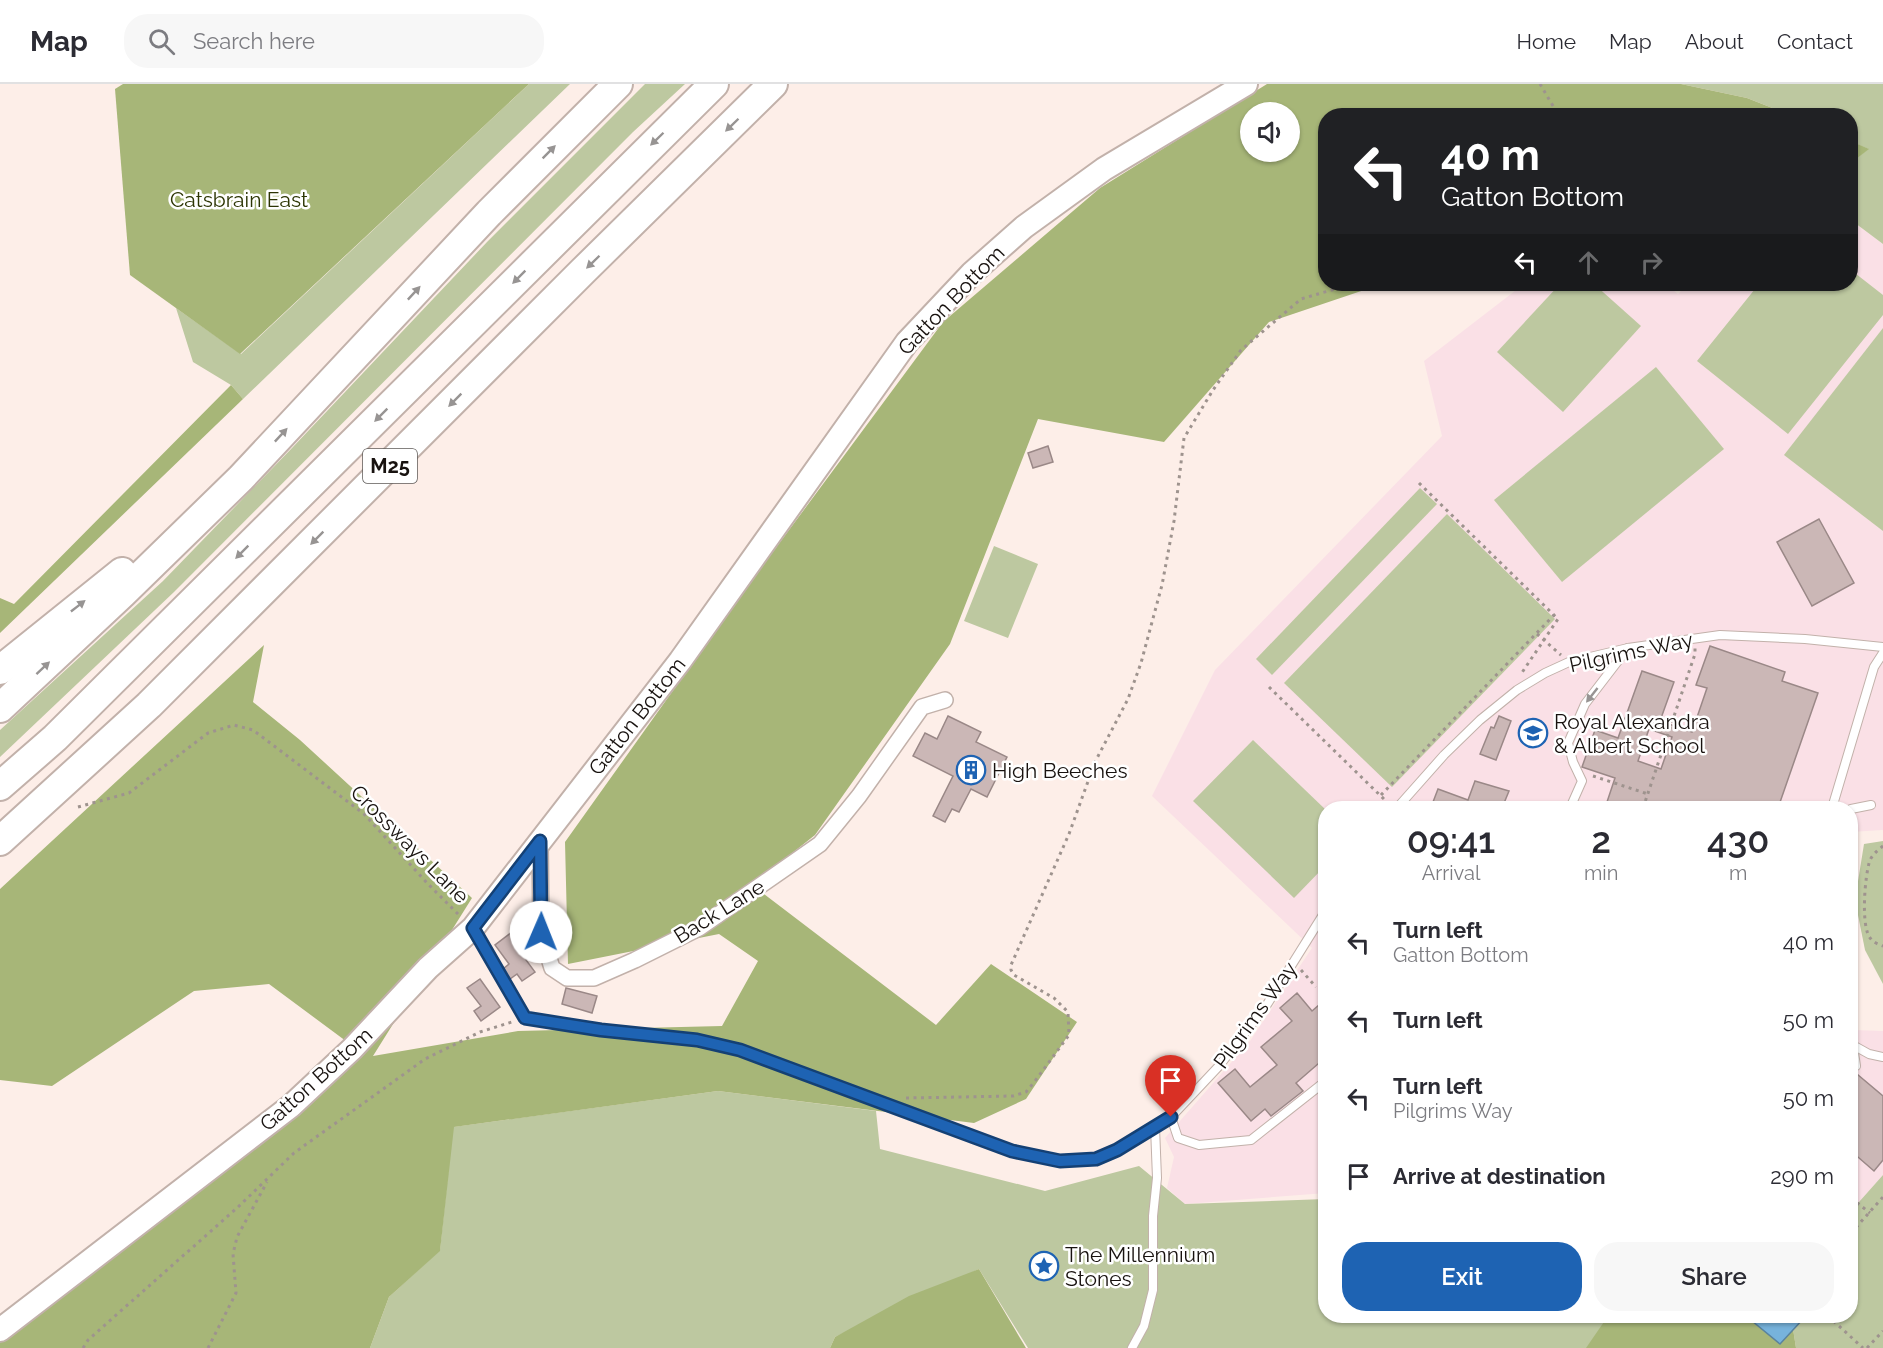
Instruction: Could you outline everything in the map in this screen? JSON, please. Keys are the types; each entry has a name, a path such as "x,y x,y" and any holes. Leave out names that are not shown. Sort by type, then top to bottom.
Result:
{"highway":[{"path":"0,708 241,478 489,213 618,84"},
{"name":"M25","path":"0,786 55,738 714,84"},
{"name":"M25","path":"0,841 149,705 773,84"},
{"path":"0,670 241,478"}],"street":[{"name":"Gatton Bottom","path":"0,1330 291,1106 352,1049 428,968 473,928 680,661 907,342 972,273 1024,227 1104,169 1246,84"},
{"name":"Back Lane","path":"540,841 541,932 552,968 567,978 594,978 636,960 699,928 820,844 859,796 922,707 945,700"}],"lane":[{"name":"Pilgrims Way","path":"1401,801 1480,720 1517,690 1569,662 1628,648 1720,635 1805,639 1883,647"},
{"path":"1573,801 1582,781 1568,743 1585,704 1628,648"},
{"path":"1834,801 1874,668 1883,653"},
{"path":"1858,807 1871,804"},
{"name":"Pilgrims Way","path":"525,1018 601,1030 697,1040 740,1050 1012,1151 1060,1161 1096,1159 1117,1150 1171,1117 1219,1066 1266,1006 1318,923"},
{"path":"473,928 525,1018"},
{"path":"1858,1048 1869,1054 1883,1057"},
{"path":"1171,1117 1178,1138 1199,1145 1251,1140 1318,1087"},
{"path":"1132,1348 1144,1326 1153,1290 1153,1216 1157,1178 1155,1127"}],"path":[{"path":"1540,84 1554,108"},
{"path":"873,1100 1013,1096 1026,1092 1069,1035 1068,1012 1053,998 1014,975 1011,965 1069,834 1095,762 1128,699 1142,663 1162,585 1174,521 1184,438 1241,350 1301,299 1328,291"},
{"path":"1419,483 1558,619 1515,681"},
{"path":"1381,795 1554,615"},
{"path":"1537,634 1569,662"},
{"path":"1646,801 1695,654 1695,638"},
{"path":"1269,687 1387,801"},
{"name":"Crossways Lane","path":"78,807 129,793 208,733 234,725 253,730 364,814 428,884 473,928"},
{"path":"1577,771 1648,794"},
{"path":"1883,846 1874,853 1870,860 1864,899 1867,933 1870,939 1883,946"},
{"path":"1293,963 1316,987"},
{"path":"83,1348 88,1340 270,1178 294,1153 425,1059 480,1032 525,1018"},
{"path":"208,1348 236,1293 233,1254 237,1237 270,1178"},
{"path":"1858,1226 1883,1197"},
{"path":"1858,1204 1870,1213"},
{"path":"1836,1323 1865,1348 1883,1331"}],"shaded area":[{"name":"Royal Alexandra & Albert School","path":"1858,225 1883,244 1883,830 1858,832 1858,801 1318,801 1318,1194 1185,1204 1167,1188 1174,1157 1165,1138 1250,1041 1312,948 1152,796 1215,670 1442,436 1424,361 1515,291 1674,291 1678,294 1681,291 1858,291"},
{"path":"1858,1030 1883,1031 1883,1175 1858,1203"}],"green space":[{"name":"Catsbrain East","path":"123,84 529,84 240,354 130,275 115,89"},
{"path":"529,84 570,84 243,399 231,385 193,362 176,308 241,354"},
{"path":"645,84 685,84 633,132 174,592 0,757 0,730 163,581 487,242"},
{"path":"1267,84 1681,84 1747,98 1772,108 1318,108 1318,291 1361,291 1269,322 1164,442 1038,419 950,644 815,835 752,885 936,1025 991,964 1077,1022 1026,1099 974,1123 718,1091 454,1127 440,1251 389,1297 370,1348 0,1348 0,1342 358,1050 269,984 194,991 52,1086 0,1080 0,889 264,645 253,702 300,740 472,898 373,1056 518,1031 722,1026 758,961 719,934 568,964 565,842 749,584 943,322 1100,188"},
{"path":"1681,84 1883,84 1883,244 1858,225 1858,157 1868,149 1858,144 1858,108 1772,108 1747,98"},
{"path":"1858,144 1869,149 1858,158"},
{"path":"1858,275 1883,295 1883,315 1788,434 1697,361 1753,291 1858,291"},
{"path":"1554,291 1602,291 1641,326 1563,412 1497,352"},
{"path":"1883,328 1883,531 1784,455"},
{"path":"1656,367 1724,449 1562,582 1494,500"},
{"path":"231,385 243,399 0,633 0,598 14,604"},
{"path":"1420,488 1437,504 1272,675 1256,659"},
{"path":"1447,514 1555,619 1392,787 1284,683"},
{"path":"994,546 1038,564 1008,638 964,621"},
{"path":"1253,740 1318,802 1318,873 1294,898 1193,801"},
{"path":"1883,841 1883,984 1865,950 1858,915 1858,881 1864,844"},
{"path":"718,1091 876,1111 880,1149 1045,1191 1139,1166 1185,1204 1318,1199 1318,1323 1736,1323 1761,1348 1028,1348 979,1269 835,1337 830,1348 370,1348 389,1297 440,1250 453,1127"},
{"path":"1883,1175 1883,1348 1796,1348 1792,1323 1858,1323 1858,1203"},
{"path":"979,1269 1026,1348 830,1348 835,1337 909,1296"},
{"path":"1603,1323 1792,1323 1796,1348 1586,1348"}],"water":[{"path":"1754,1323 1799,1323 1780,1344"}],"building":[{"path":"1048,446 1053,462 1033,468 1028,453"},
{"path":"1819,519 1854,583 1812,606 1777,542"},
{"path":"1710,646 1785,672 1782,681 1818,693 1780,801 1607,801 1615,778 1582,767 1595,730 1618,738 1642,671 1674,682 1660,721 1692,732 1707,688 1696,685","holes":["1649,729 1672,737 1661,769 1638,761"]},
{"name":"High Beeches","path":"948,716 981,732 976,742 1007,757 987,797 971,789 959,812 952,809 945,822 933,816 953,776 913,756 925,733 937,739"},
{"path":"1499,716 1511,721 1496,760 1480,754 1491,727 1494,728"},
{"path":"1475,781 1509,791 1505,801 1433,801 1438,789 1468,800"},
{"path":"521,925 537,952 526,960 535,972 522,981 517,974 510,979 508,977 503,969 509,964 495,945"},
{"path":"480,979 500,1007 481,1021 474,1011 481,1006 467,988"},
{"path":"566,988 597,996 592,1013 562,1004"},
{"path":"1297,993 1312,1011 1318,1006 1318,1064 1296,1083 1303,1091 1271,1116 1265,1109 1251,1121 1218,1083 1235,1069 1250,1087 1277,1065 1261,1047 1292,1021 1280,1008"},
{"path":"1858,1075 1883,1096 1883,1160 1874,1171 1858,1157"}],"place":[{"name":"Royal Alexandra & Albert School","path":"1533,733"},
{"name":"High Beeches","path":"971,770"},
{"name":"The Millennium Stones","path":"1044,1266"}],"route":[{"path":"541,932 540,841 473,928 525,1018 601,1030 697,1040 740,1050 962,1134 1012,1151 1060,1161 1096,1159 1117,1150 1171,1117"}]}
